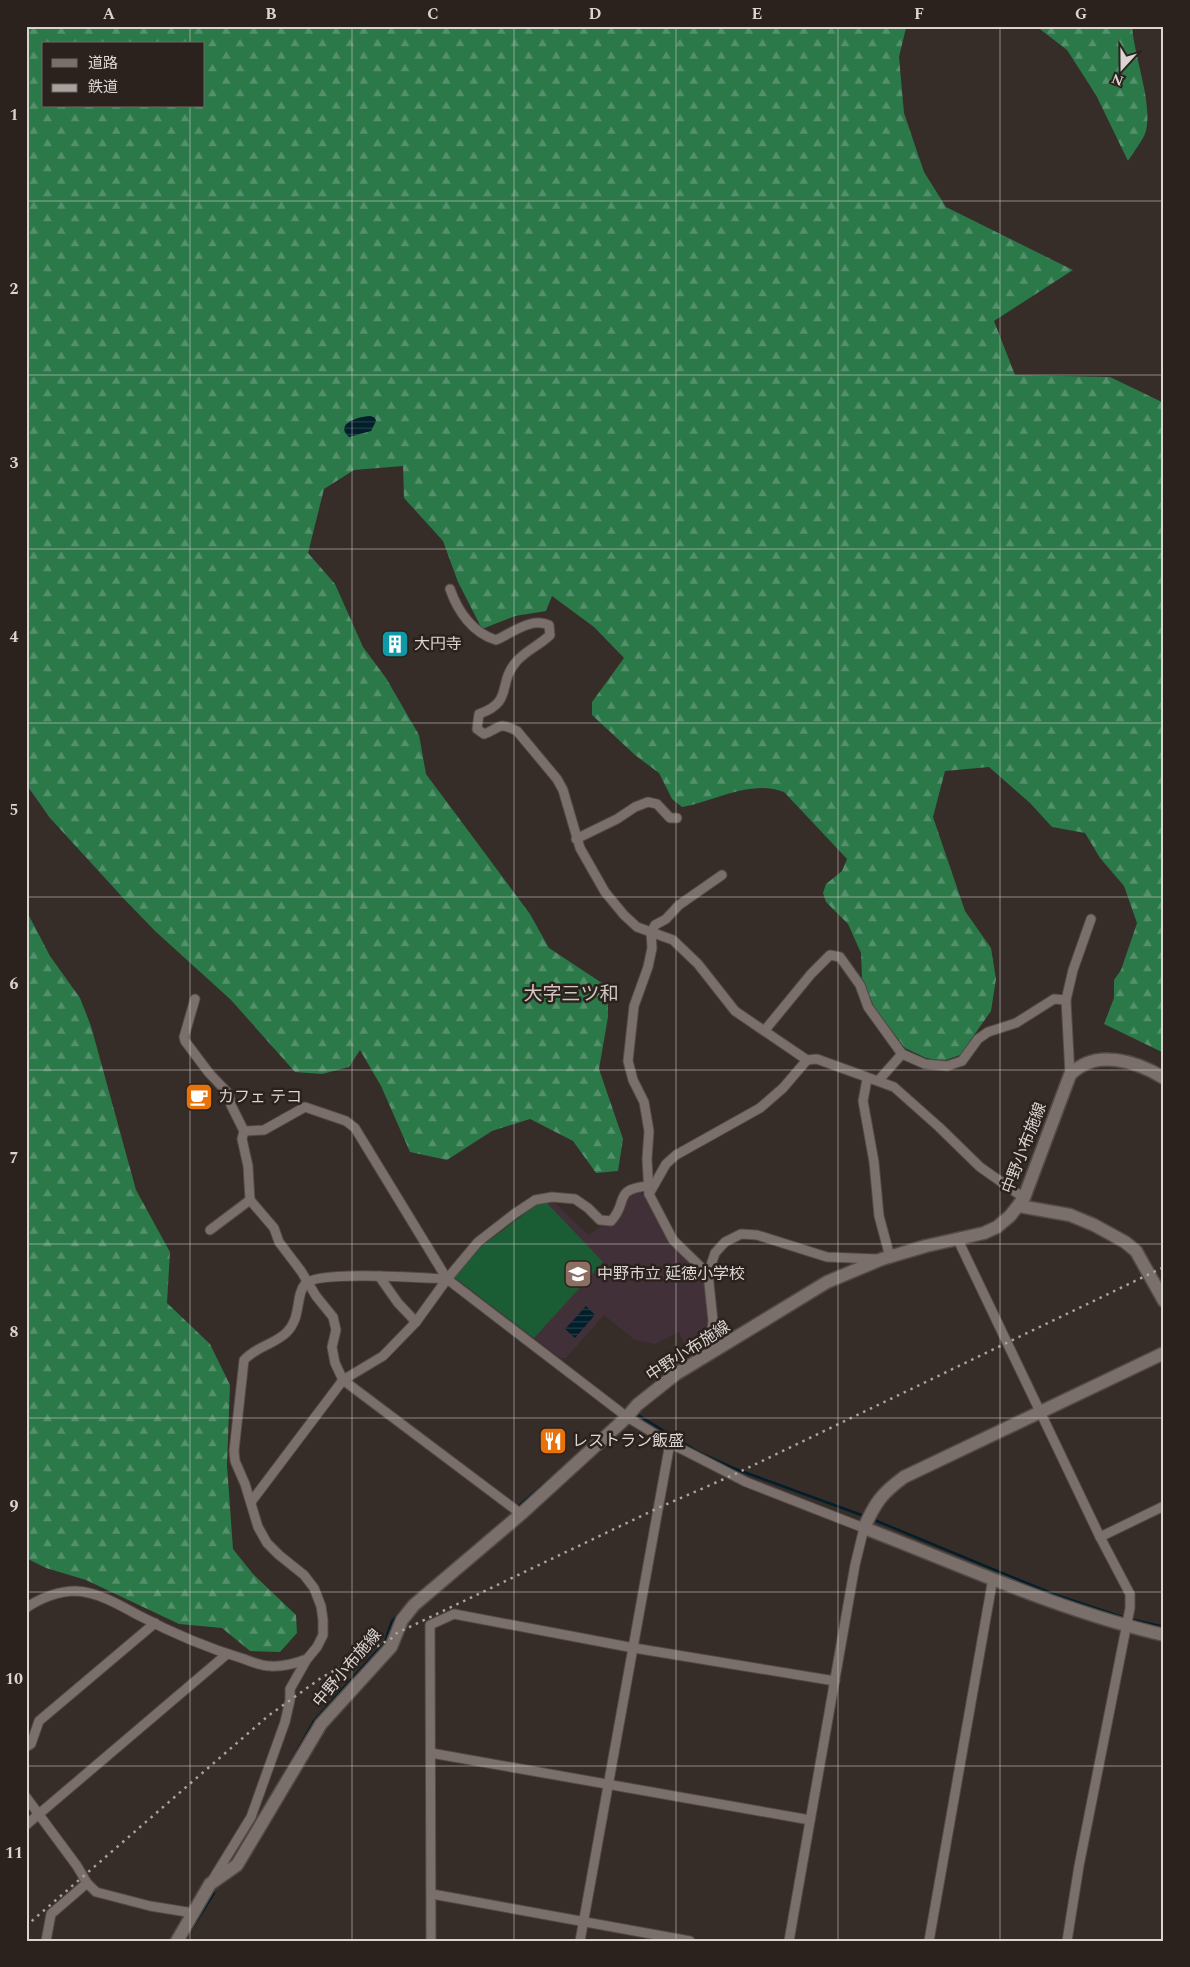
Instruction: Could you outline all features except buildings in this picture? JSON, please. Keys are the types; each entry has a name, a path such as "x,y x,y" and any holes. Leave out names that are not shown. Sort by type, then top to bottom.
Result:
{"main road":[{"path":"1070,1075 1077,1067 1088,1061 1104,1059 1130,1063 1152,1071 1164,1078"},
{"name":"中野小布施線","path":"177,1941 210,1884 236,1865 321,1724 391,1647 402,1620 414,1605 521,1514 637,1406 676,1374 827,1282 886,1258 926,1246 984,1233 997,1227 1022,1202 1070,1075"},
{"path":"1022,1202 1070,1215 1094,1225 1125,1242 1136,1251 1164,1301"},
{"path":"1164,1353 904,1477 885,1491 873,1508 864,1528 1058,1605 1126,1626 1164,1635"}],"street":[{"path":"450,589 463,616 483,636 496,640 534,623 542,622 549,625 550,635 516,662 510,672 499,704 479,714 477,729 484,734 498,725 508,726 517,731 557,779 563,790 576,839 605,892 624,915 637,927 673,940 686,951 735,1011 807,1060 817,1059 867,1079 894,1087 980,1167 1022,1202"},
{"path":"576,839 648,802 657,804 670,818 677,818"},
{"path":"708,1274 673,1240 649,1190 649,1131 644,1102 633,1080 628,1061 634,1006 648,967 652,948 651,933 655,925 666,919 679,905 722,875"},
{"path":"1070,1075 1066,1000 1073,970 1091,919"},
{"path":"765,1030 810,974 830,955 840,957 860,985 868,1007 902,1054 925,1064 947,1066 962,1061 978,1039 988,1032 1016,1022 1054,999 1066,1000"},
{"path":"195,999 184,1037 185,1042 209,1073 229,1094 244,1131 242,1139 248,1166 250,1200 274,1228 279,1242 308,1281 316,1296 333,1317 336,1330 332,1347 335,1362 343,1380 521,1514"},
{"path":"878,1081 902,1054"},
{"path":"649,1190 666,1164 676,1155 760,1108 783,1088 807,1060"},
{"path":"709,1354 713,1321 708,1274 715,1254 725,1242 741,1234 757,1234 827,1257 886,1258 879,1216 874,1162 863,1101 867,1079"},
{"path":"244,1131 264,1130 305,1107 346,1121 355,1128 447,1279 627,1417 670,1443 746,1482 864,1528 855,1565 789,1941"},
{"path":"251,1502 343,1380 383,1356 416,1322 447,1279 478,1242 535,1200 552,1197 575,1199 600,1220 610,1221 619,1213 620,1200 627,1192 634,1188 649,1190"},
{"path":"210,1230 250,1200"},
{"path":"958,1240 1100,1537 1130,1594 1130,1608 1079,1866 1067,1941"},
{"path":"210,1884 251,1817 285,1722 290,1700 290,1689 307,1659 318,1647 323,1635 321,1606 314,1588 304,1575 279,1555 268,1543 258,1527 251,1502 235,1461 234,1451 244,1360 253,1350 286,1333 295,1321 303,1286 308,1281 340,1276 447,1279"},
{"path":"378,1276 398,1303 416,1322"},
{"path":"580,1941 610,1785 670,1443"},
{"path":"1100,1537 1164,1506"},
{"path":"928,1941 993,1578"},
{"path":"26,1608 43,1598 75,1591 91,1593 121,1605 185,1637 227,1654 268,1666 287,1666 307,1659"},
{"path":"431,1941 430,1625 454,1614 634,1648 835,1681"},
{"path":"26,1747 32,1744 39,1721 155,1623"},
{"path":"26,1825 227,1654"},
{"path":"431,1754 810,1820"},
{"path":"26,1797 40,1814 87,1883 96,1892 150,1906 193,1913"},
{"path":"46,1941 51,1914 87,1883"},
{"path":"432,1894 690,1941"}],"shaded area":[{"name":"中野市立 延徳小学校","path":"638,1192 647,1196 671,1241 698,1271 704,1283 710,1325 699,1355 691,1360 679,1332 655,1344 635,1340 604,1315 566,1358 560,1358 454,1277 482,1246 517,1219 546,1202 554,1202 588,1235 604,1225 619,1220 628,1196"}],"green space":[{"path":"26,26 909,26 906,28 899,57 904,113 924,172 946,207 1073,270 994,321 1015,375 1110,377 1164,403 1164,1053 1104,1024 1114,998 1114,980 1121,970 1137,923 1124,886 1100,858 1085,833 1052,827 1030,803 989,767 945,771 933,817 965,911 991,948 996,979 991,1011 960,1055 943,1061 926,1058 905,1048 874,1007 862,978 861,953 848,924 826,902 823,893 826,884 842,871 847,859 784,792 771,789 746,789 682,807 672,799 659,773 635,755 592,715 592,702 624,658 594,627 552,596 546,611 515,616 482,629 458,582 443,541 404,498 403,466 354,470 324,489 308,553 335,584 363,647 386,678 419,735 426,774 530,914 549,948 608,987 608,1017 599,1069 623,1139 618,1171 596,1173 573,1141 530,1119 492,1131 447,1160 410,1152 381,1086 360,1050 349,1067 322,1074 295,1072 231,1000 155,931 50,818 26,784"},
{"path":"1036,26 1132,26 1145,94 1147,120 1145,135 1128,161 1096,95 1067,50"},
{"path":"26,910 50,956 80,998 91,1026 136,1190 170,1252 167,1303 210,1344 230,1385 227,1465 233,1549 253,1574 296,1615 297,1633 280,1652 250,1651 222,1628 179,1624 86,1580 46,1568 26,1558"},
{"path":"546,1202 603,1262 534,1338 454,1277 482,1246 536,1205"}],"water":[{"path":"371,416 376,421 371,431 349,437 345,432 344,428 350,421"},
{"path":"586,1306 595,1315 575,1338 565,1329"}],"waterway":[{"path":"638,1415 698,1452 733,1468 864,1516"},
{"path":"518,1507 551,1478"},
{"path":"418,1594 508,1517"},
{"path":"872,1519 1053,1594 1125,1618"},
{"path":"283,1776 314,1721 384,1645 392,1621 404,1608"},
{"path":"1130,1619 1164,1627"},
{"path":"184,1941 214,1893"}],"railway":[{"path":"26,1926 268,1716 321,1678 392,1638 397,1633 658,1508 733,1475 1164,1267"}],"place":[{"name":"大円寺","path":"395,644"},
{"name":"カフェ テコ","path":"199,1097"},
{"name":"中野市立 延徳小学校","path":"578,1274"},
{"name":"レストラン飯盛","path":"553,1441"}],"district":[{"name":"大字三ツ和","path":"571,994"}]}
